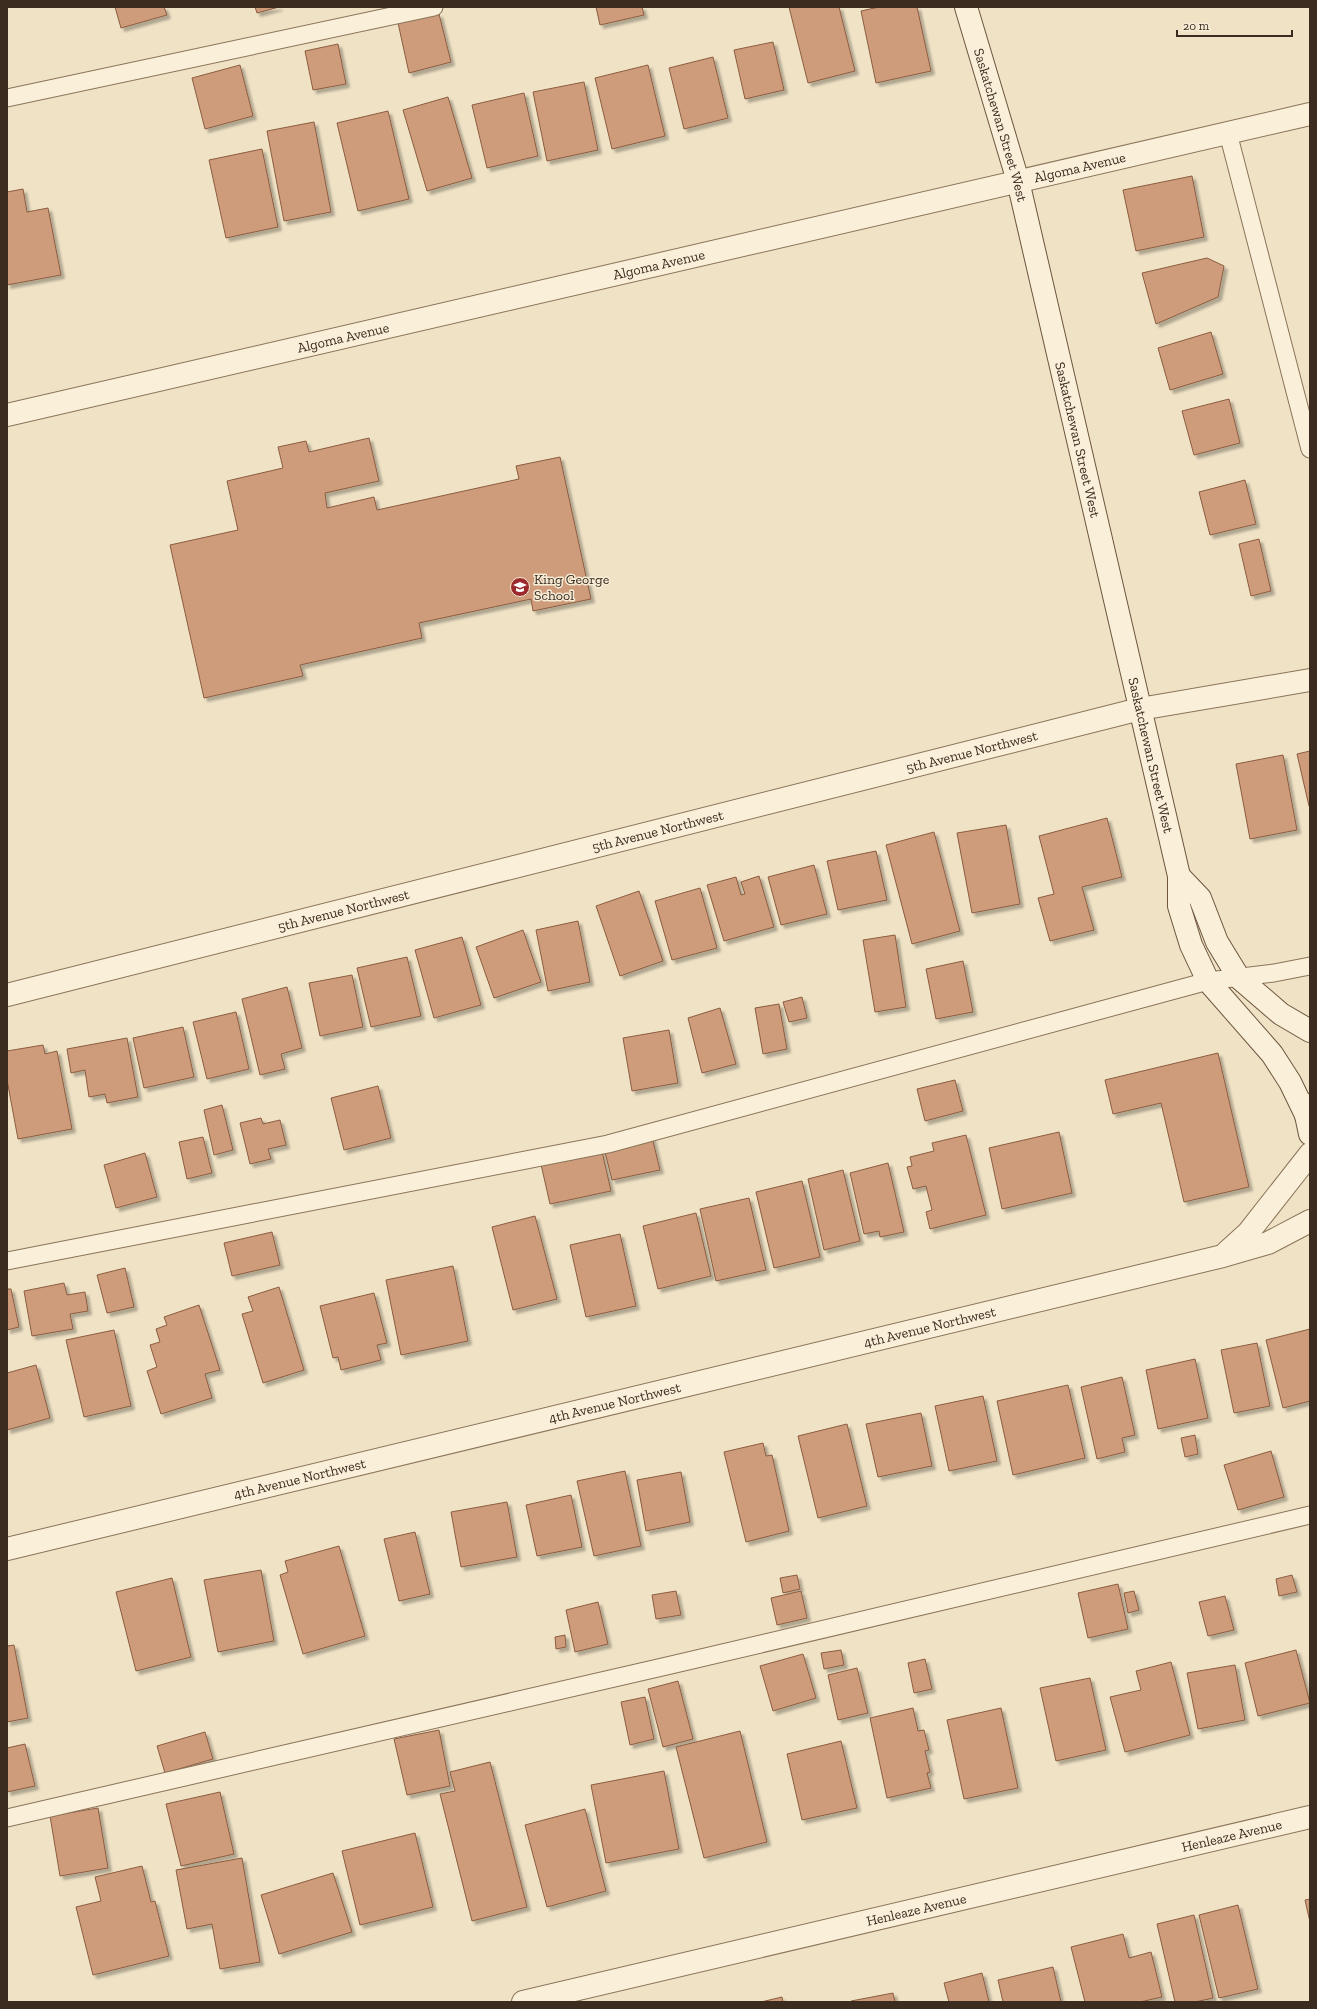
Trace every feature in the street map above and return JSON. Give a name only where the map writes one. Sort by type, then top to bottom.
[{"type":"street","name":"Saskatchewan Street West","points":[[966,7],[1018,181],[1179,876],[1179,906],[1192,945],[1208,981],[1272,1054],[1290,1082],[1309,1118]]},
{"type":"street","name":"Algoma Avenue","points":[[7,415],[1310,114]]},
{"type":"street","name":"5th Avenue Northwest","points":[[7,995],[1140,709],[1310,680]]},
{"type":"street","points":[[1179,876],[1200,898],[1217,942],[1239,978],[1281,1014],[1310,1031]]},
{"type":"street","points":[[1223,1256],[1253,1227],[1310,1154]]},
{"type":"street","name":"4th Avenue Northwest","points":[[7,1549],[1223,1256],[1268,1243],[1310,1221]]},
{"type":"street","name":"Henleaze Avenue","points":[[523,2002],[1310,1817]]},
{"type":"lane","points":[[7,98],[434,7]]},
{"type":"lane","points":[[1228,133],[1305,407],[1310,449]]},
{"type":"lane","points":[[7,1260],[608,1144],[1208,981],[1239,978],[1310,966]]},
{"type":"lane","points":[[7,1818],[671,1665],[1310,1515]]},
{"type":"building","points":[[115,7],[164,7],[167,15],[121,28]]},
{"type":"building","points":[[255,7],[279,7],[257,13]]},
{"type":"building","points":[[596,7],[642,7],[644,15],[600,25]]},
{"type":"building","points":[[789,7],[839,7],[855,71],[808,83]]},
{"type":"building","points":[[879,7],[917,7],[931,71],[876,83],[861,11]]},
{"type":"building","points":[[439,14],[451,62],[409,73],[398,23]]},
{"type":"building","points":[[773,42],[784,90],[745,99],[734,50]]},
{"type":"building","points":[[338,44],[346,84],[313,90],[305,51]]},
{"type":"building","points":[[713,57],[728,118],[684,129],[669,68]]},
{"type":"building","points":[[240,65],[253,116],[205,129],[192,78]]},
{"type":"building","points":[[648,65],[665,136],[612,149],[595,78]]},
{"type":"building","points":[[584,82],[598,150],[547,161],[533,92]]},
{"type":"building","points":[[524,93],[538,156],[487,168],[472,105]]},
{"type":"building","points":[[448,97],[472,178],[427,191],[403,110]]},
{"type":"building","points":[[388,111],[409,199],[358,211],[337,123]]},
{"type":"building","points":[[314,122],[331,212],[284,221],[267,131]]},
{"type":"building","points":[[262,149],[278,227],[226,238],[209,160]]},
{"type":"building","points":[[1192,176],[1204,237],[1136,251],[1123,190]]},
{"type":"building","points":[[23,189],[27,212],[48,208],[61,275],[7,285],[7,192]]},
{"type":"building","points":[[1207,258],[1224,266],[1218,297],[1156,324],[1142,273]]},
{"type":"building","points":[[1211,332],[1223,374],[1170,390],[1158,348]]},
{"type":"building","points":[[1229,399],[1240,443],[1194,455],[1182,411]]},
{"type":"building","name":"King George School","points":[[369,438],[379,481],[325,493],[327,508],[374,497],[377,510],[519,479],[516,466],[560,457],[591,599],[533,611],[531,599],[419,623],[422,638],[300,665],[303,676],[204,698],[170,545],[238,530],[227,481],[283,468],[278,447],[306,441],[309,452]]},
{"type":"building","points":[[1245,480],[1256,524],[1210,535],[1199,492]]},
{"type":"building","points":[[1259,539],[1271,591],[1251,596],[1239,544]]},
{"type":"building","points":[[1310,751],[1310,806],[1309,806],[1297,754]]},
{"type":"building","points":[[1283,755],[1297,830],[1250,839],[1236,764]]},
{"type":"building","points":[[1107,818],[1122,877],[1082,887],[1094,930],[1050,941],[1038,898],[1054,894],[1039,836]]},
{"type":"building","points":[[1006,825],[1020,904],[972,913],[957,833]]},
{"type":"building","points":[[934,832],[960,931],[912,944],[886,845]]},
{"type":"building","points":[[876,851],[887,900],[838,910],[827,861]]},
{"type":"building","points":[[814,865],[827,914],[781,925],[768,877]]},
{"type":"building","points":[[759,876],[774,927],[724,941],[707,885],[736,877],[741,895],[745,894],[741,882]]},
{"type":"building","points":[[700,888],[717,948],[672,960],[655,901]]},
{"type":"building","points":[[639,891],[663,961],[620,976],[596,906]]},
{"type":"building","points":[[578,921],[590,982],[548,991],[536,930]]},
{"type":"building","points":[[523,930],[541,982],[494,998],[476,947]]},
{"type":"building","points":[[895,935],[906,1007],[875,1012],[863,940]]},
{"type":"building","points":[[462,937],[481,1005],[434,1018],[415,950]]},
{"type":"building","points":[[407,957],[421,1016],[371,1027],[357,968]]},
{"type":"building","points":[[963,961],[973,1012],[936,1019],[926,969]]},
{"type":"building","points":[[352,975],[363,1027],[320,1036],[309,983]]},
{"type":"building","points":[[287,987],[302,1048],[281,1054],[285,1069],[260,1075],[242,999]]},
{"type":"building","points":[[802,997],[807,1018],[789,1022],[783,1002]]},
{"type":"building","points":[[779,1004],[787,1049],[763,1054],[755,1008]]},
{"type":"building","points":[[720,1008],[736,1064],[702,1073],[688,1018]]},
{"type":"building","points":[[236,1012],[249,1069],[207,1079],[193,1022]]},
{"type":"building","points":[[183,1027],[194,1077],[144,1088],[133,1038]]},
{"type":"building","points":[[669,1030],[678,1083],[632,1091],[623,1038]]},
{"type":"building","points":[[127,1038],[138,1097],[107,1103],[105,1094],[89,1097],[85,1070],[71,1073],[67,1049]]},
{"type":"building","points":[[43,1045],[45,1054],[57,1051],[72,1129],[18,1139],[7,1080],[7,1051]]},
{"type":"building","points":[[1218,1053],[1249,1187],[1184,1202],[1161,1103],[1113,1114],[1105,1080]]},
{"type":"building","points":[[955,1080],[963,1111],[925,1121],[917,1089]]},
{"type":"building","points":[[378,1086],[391,1138],[344,1150],[331,1098]]},
{"type":"building","points":[[222,1105],[233,1150],[214,1155],[204,1110]]},
{"type":"building","points":[[261,1118],[263,1124],[280,1120],[286,1145],[268,1149],[271,1159],[250,1164],[240,1123]]},
{"type":"building","points":[[1059,1132],[1072,1193],[1002,1209],[989,1148]]},
{"type":"building","points":[[966,1135],[986,1215],[930,1229],[926,1212],[932,1210],[926,1186],[913,1189],[907,1167],[912,1166],[910,1157],[934,1151],[932,1143]]},
{"type":"building","points":[[203,1137],[212,1173],[187,1179],[179,1142]]},
{"type":"building","points":[[652,1137],[660,1170],[612,1180],[604,1148]]},
{"type":"building","points":[[601,1147],[611,1191],[550,1204],[540,1160]]},
{"type":"building","points":[[145,1153],[157,1197],[116,1208],[104,1165]]},
{"type":"building","points":[[888,1163],[904,1232],[880,1237],[879,1231],[864,1234],[850,1173]]},
{"type":"building","points":[[843,1170],[860,1241],[824,1250],[808,1179]]},
{"type":"building","points":[[802,1181],[820,1257],[774,1268],[756,1192]]},
{"type":"building","points":[[749,1198],[766,1270],[716,1281],[700,1209]]},
{"type":"building","points":[[696,1213],[711,1276],[658,1289],[643,1226]]},
{"type":"building","points":[[535,1216],[557,1299],[513,1310],[492,1227]]},
{"type":"building","points":[[272,1232],[280,1265],[232,1276],[224,1243]]},
{"type":"building","points":[[620,1234],[636,1306],[586,1317],[570,1245]]},
{"type":"building","points":[[453,1266],[468,1341],[401,1355],[386,1280]]},
{"type":"building","points":[[125,1268],[134,1307],[107,1313],[97,1275]]},
{"type":"building","points":[[64,1283],[67,1295],[85,1292],[88,1311],[70,1314],[73,1329],[32,1336],[24,1291]]},
{"type":"building","points":[[279,1287],[304,1370],[263,1383],[242,1314],[253,1311],[248,1297]]},
{"type":"building","points":[[7,1289],[11,1289],[19,1327],[7,1330]]},
{"type":"building","points":[[374,1293],[387,1343],[377,1345],[381,1360],[341,1370],[338,1357],[333,1358],[320,1306]]},
{"type":"building","points":[[199,1305],[220,1370],[205,1374],[212,1398],[161,1414],[147,1371],[157,1367],[150,1345],[160,1342],[156,1329],[167,1325],[164,1317]]},
{"type":"building","points":[[1310,1329],[1310,1401],[1283,1408],[1266,1340]]},
{"type":"building","points":[[114,1330],[131,1406],[84,1417],[66,1340]]},
{"type":"building","points":[[1257,1343],[1270,1406],[1234,1413],[1221,1350]]},
{"type":"building","points":[[1195,1359],[1208,1418],[1158,1429],[1146,1370]]},
{"type":"building","points":[[36,1365],[50,1418],[7,1430],[7,1373]]},
{"type":"building","points":[[1122,1377],[1135,1435],[1122,1438],[1125,1452],[1097,1459],[1081,1387]]},
{"type":"building","points":[[1068,1385],[1085,1458],[1013,1475],[997,1401]]},
{"type":"building","points":[[983,1396],[997,1461],[949,1471],[935,1406]]},
{"type":"building","points":[[921,1413],[932,1466],[878,1477],[866,1424]]},
{"type":"building","points":[[847,1424],[867,1506],[818,1518],[798,1436]]},
{"type":"building","points":[[1195,1435],[1198,1454],[1185,1457],[1181,1438]]},
{"type":"building","points":[[763,1443],[766,1456],[772,1455],[789,1531],[746,1542],[724,1452]]},
{"type":"building","points":[[1271,1451],[1284,1497],[1238,1510],[1224,1465]]},
{"type":"building","points":[[625,1471],[641,1546],[594,1556],[577,1481]]},
{"type":"building","points":[[681,1472],[690,1522],[646,1531],[637,1480]]},
{"type":"building","points":[[571,1495],[582,1547],[537,1556],[526,1505]]},
{"type":"building","points":[[507,1502],[517,1557],[461,1567],[451,1512]]},
{"type":"building","points":[[415,1532],[430,1594],[399,1601],[384,1539]]},
{"type":"building","points":[[339,1546],[365,1636],[303,1654],[280,1575],[288,1572],[285,1561]]},
{"type":"building","points":[[261,1570],[274,1641],[218,1652],[204,1580]]},
{"type":"building","points":[[797,1575],[800,1589],[783,1593],[780,1578]]},
{"type":"building","points":[[1292,1575],[1297,1592],[1279,1596],[1276,1579]]},
{"type":"building","points":[[172,1578],[191,1657],[136,1671],[116,1592]]},
{"type":"building","points":[[1118,1584],[1128,1629],[1088,1638],[1078,1593]]},
{"type":"building","points":[[676,1591],[681,1615],[656,1619],[652,1595]]},
{"type":"building","points":[[801,1591],[807,1618],[777,1625],[771,1598]]},
{"type":"building","points":[[1134,1591],[1139,1610],[1128,1613],[1124,1593]]},
{"type":"building","points":[[1225,1596],[1234,1630],[1208,1636],[1199,1602]]},
{"type":"building","points":[[598,1602],[608,1644],[575,1652],[566,1610]]},
{"type":"building","points":[[565,1635],[566,1647],[556,1649],[555,1637]]},
{"type":"building","points":[[14,1645],[28,1718],[7,1722],[7,1646]]},
{"type":"building","points":[[841,1650],[844,1665],[824,1669],[821,1653]]},
{"type":"building","points":[[1296,1650],[1310,1703],[1258,1716],[1245,1663]]},
{"type":"building","points":[[803,1654],[816,1698],[773,1711],[760,1666]]},
{"type":"building","points":[[925,1659],[932,1689],[914,1693],[908,1663]]},
{"type":"building","points":[[1171,1662],[1190,1735],[1125,1752],[1110,1697],[1141,1690],[1136,1671]]},
{"type":"building","points":[[1235,1665],[1245,1720],[1198,1729],[1187,1673]]},
{"type":"building","points":[[857,1668],[868,1713],[838,1720],[828,1675]]},
{"type":"building","points":[[1090,1678],[1106,1750],[1056,1761],[1040,1688]]},
{"type":"building","points":[[678,1681],[693,1739],[663,1747],[648,1689]]},
{"type":"building","points":[[645,1697],[654,1739],[630,1745],[621,1702]]},
{"type":"building","points":[[913,1708],[918,1731],[924,1730],[929,1750],[925,1751],[930,1772],[927,1773],[931,1788],[887,1798],[870,1718]]},
{"type":"building","points":[[1001,1708],[1018,1788],[964,1799],[947,1720]]},
{"type":"building","points":[[439,1730],[450,1786],[407,1795],[394,1739]]},
{"type":"building","points":[[740,1731],[767,1842],[704,1858],[676,1747]]},
{"type":"building","points":[[205,1732],[213,1759],[165,1773],[157,1746]]},
{"type":"building","points":[[841,1741],[857,1808],[802,1820],[787,1754]]},
{"type":"building","points":[[25,1744],[35,1786],[7,1792],[7,1748]]},
{"type":"building","points":[[490,1762],[527,1907],[472,1921],[440,1794],[455,1791],[450,1772]]},
{"type":"building","points":[[664,1771],[679,1849],[606,1863],[591,1785]]},
{"type":"building","points":[[220,1792],[234,1854],[181,1866],[166,1804]]},
{"type":"building","points":[[98,1808],[108,1868],[60,1876],[50,1816]]},
{"type":"building","points":[[585,1809],[606,1891],[547,1907],[525,1825]]},
{"type":"building","points":[[415,1833],[433,1907],[360,1925],[342,1851]]},
{"type":"building","points":[[242,1858],[260,1962],[220,1969],[212,1924],[187,1929],[176,1870]]},
{"type":"building","points":[[142,1866],[151,1902],[155,1901],[169,1956],[93,1975],[76,1907],[101,1901],[95,1877]]},
{"type":"building","points":[[333,1873],[352,1932],[279,1954],[261,1895]]},
{"type":"building","points":[[1310,1899],[1310,1922],[1305,1900]]},
{"type":"building","points":[[1238,1905],[1258,1989],[1219,1998],[1199,1915]]},
{"type":"building","points":[[1194,1915],[1213,1998],[1195,2002],[1175,2002],[1157,1924]]},
{"type":"building","points":[[1123,1934],[1129,1958],[1151,1952],[1162,1997],[1140,2002],[1085,2002],[1071,1947]]},
{"type":"building","points":[[1053,1967],[1061,2002],[1003,2002],[998,1980]]},
{"type":"building","points":[[982,1973],[989,2002],[949,2002],[944,1983]]},
{"type":"building","points":[[893,1993],[895,2002],[851,2002],[851,2001]]},
{"type":"building","points":[[782,1997],[783,2002],[761,2002]]},
{"type":"place","name":"King George School","points":[[520,587]]}]
